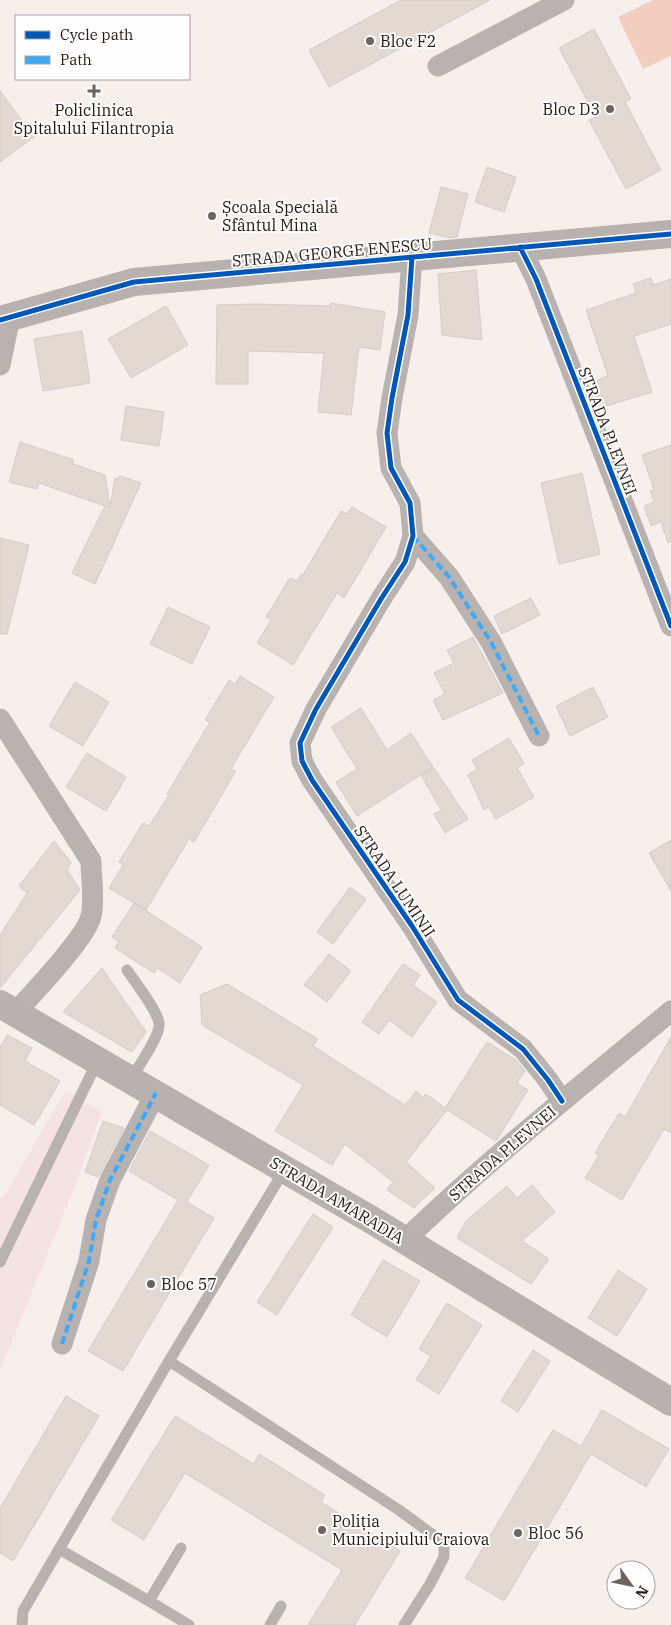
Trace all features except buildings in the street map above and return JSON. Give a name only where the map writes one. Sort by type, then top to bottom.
[{"type":"main road","name":"STRADA GEORGE ENESCU","points":[[5,319],[134,282],[671,234]]},
{"type":"main road","name":"STRADA AMARADIA","points":[[8,1008],[405,1240],[671,1402]]},
{"type":"street","points":[[438,66],[564,0]]},
{"type":"street","name":"STRADA PLEVNEI","points":[[520,247],[536,279],[671,626]]},
{"type":"street","points":[[412,258],[408,316],[387,433],[391,468],[410,503],[414,536],[449,577],[491,642],[539,736]]},
{"type":"street","points":[[0,365],[5,319]]},
{"type":"street","name":"STRADA LUMINII","points":[[414,536],[405,562],[320,702],[300,743],[302,761],[312,780],[412,926],[458,1000],[523,1050],[548,1080],[562,1101]]},
{"type":"street","points":[[0,720],[90,861],[92,888],[91,916],[83,933],[8,1008]]},
{"type":"street","name":"STRADA PLEVNEI","points":[[405,1240],[440,1207],[562,1101],[671,1011]]},
{"type":"street","points":[[62,1344],[89,1261],[96,1220],[110,1180],[156,1093]]},
{"type":"lane","points":[[127,970],[156,1014],[160,1025],[157,1035],[131,1079]]},
{"type":"lane","points":[[0,1262],[98,1060]]},
{"type":"lane","points":[[22,1625],[23,1610],[169,1361],[285,1169]]},
{"type":"lane","points":[[169,1361],[399,1510],[444,1543],[444,1557],[430,1584],[404,1625]]},
{"type":"lane","points":[[149,1601],[181,1548]]},
{"type":"lane","points":[[59,1549],[189,1625]]},
{"type":"lane","points":[[270,1625],[281,1606]]},
{"type":"shaded area","points":[[653,0],[671,0],[671,56],[643,69],[618,17]]},
{"type":"shaded area","points":[[66,1090],[102,1112],[77,1180],[0,1371],[0,1198],[3,1198]]},
{"type":"marked path","points":[[413,536],[449,577],[491,642],[539,736]]},
{"type":"marked path","points":[[62,1344],[89,1261],[96,1220],[110,1180],[156,1093]]},
{"type":"cycle path","points":[[0,320],[134,282],[671,234]]},
{"type":"cycle path","points":[[520,247],[536,279],[671,626]]},
{"type":"cycle path","points":[[412,257],[408,315],[387,433],[391,468],[410,503],[413,536],[405,562],[316,709],[300,743],[302,761],[312,780],[412,926],[458,1000],[523,1049],[562,1101]]},
{"type":"place","name":"Bloc F2","points":[[370,41]]},
{"type":"place","name":"Policlinica Spitalului Filantropia","points":[[94,91]]},
{"type":"place","name":"Bloc D3","points":[[610,109]]},
{"type":"place","name":"Școala Specială Sfântul Mina","points":[[212,216]]},
{"type":"place","name":"Bloc 57","points":[[151,1284]]},
{"type":"place","name":"Poliția Municipiului Craiova","points":[[322,1530]]},
{"type":"place","name":"Bloc 56","points":[[518,1533]]}]
